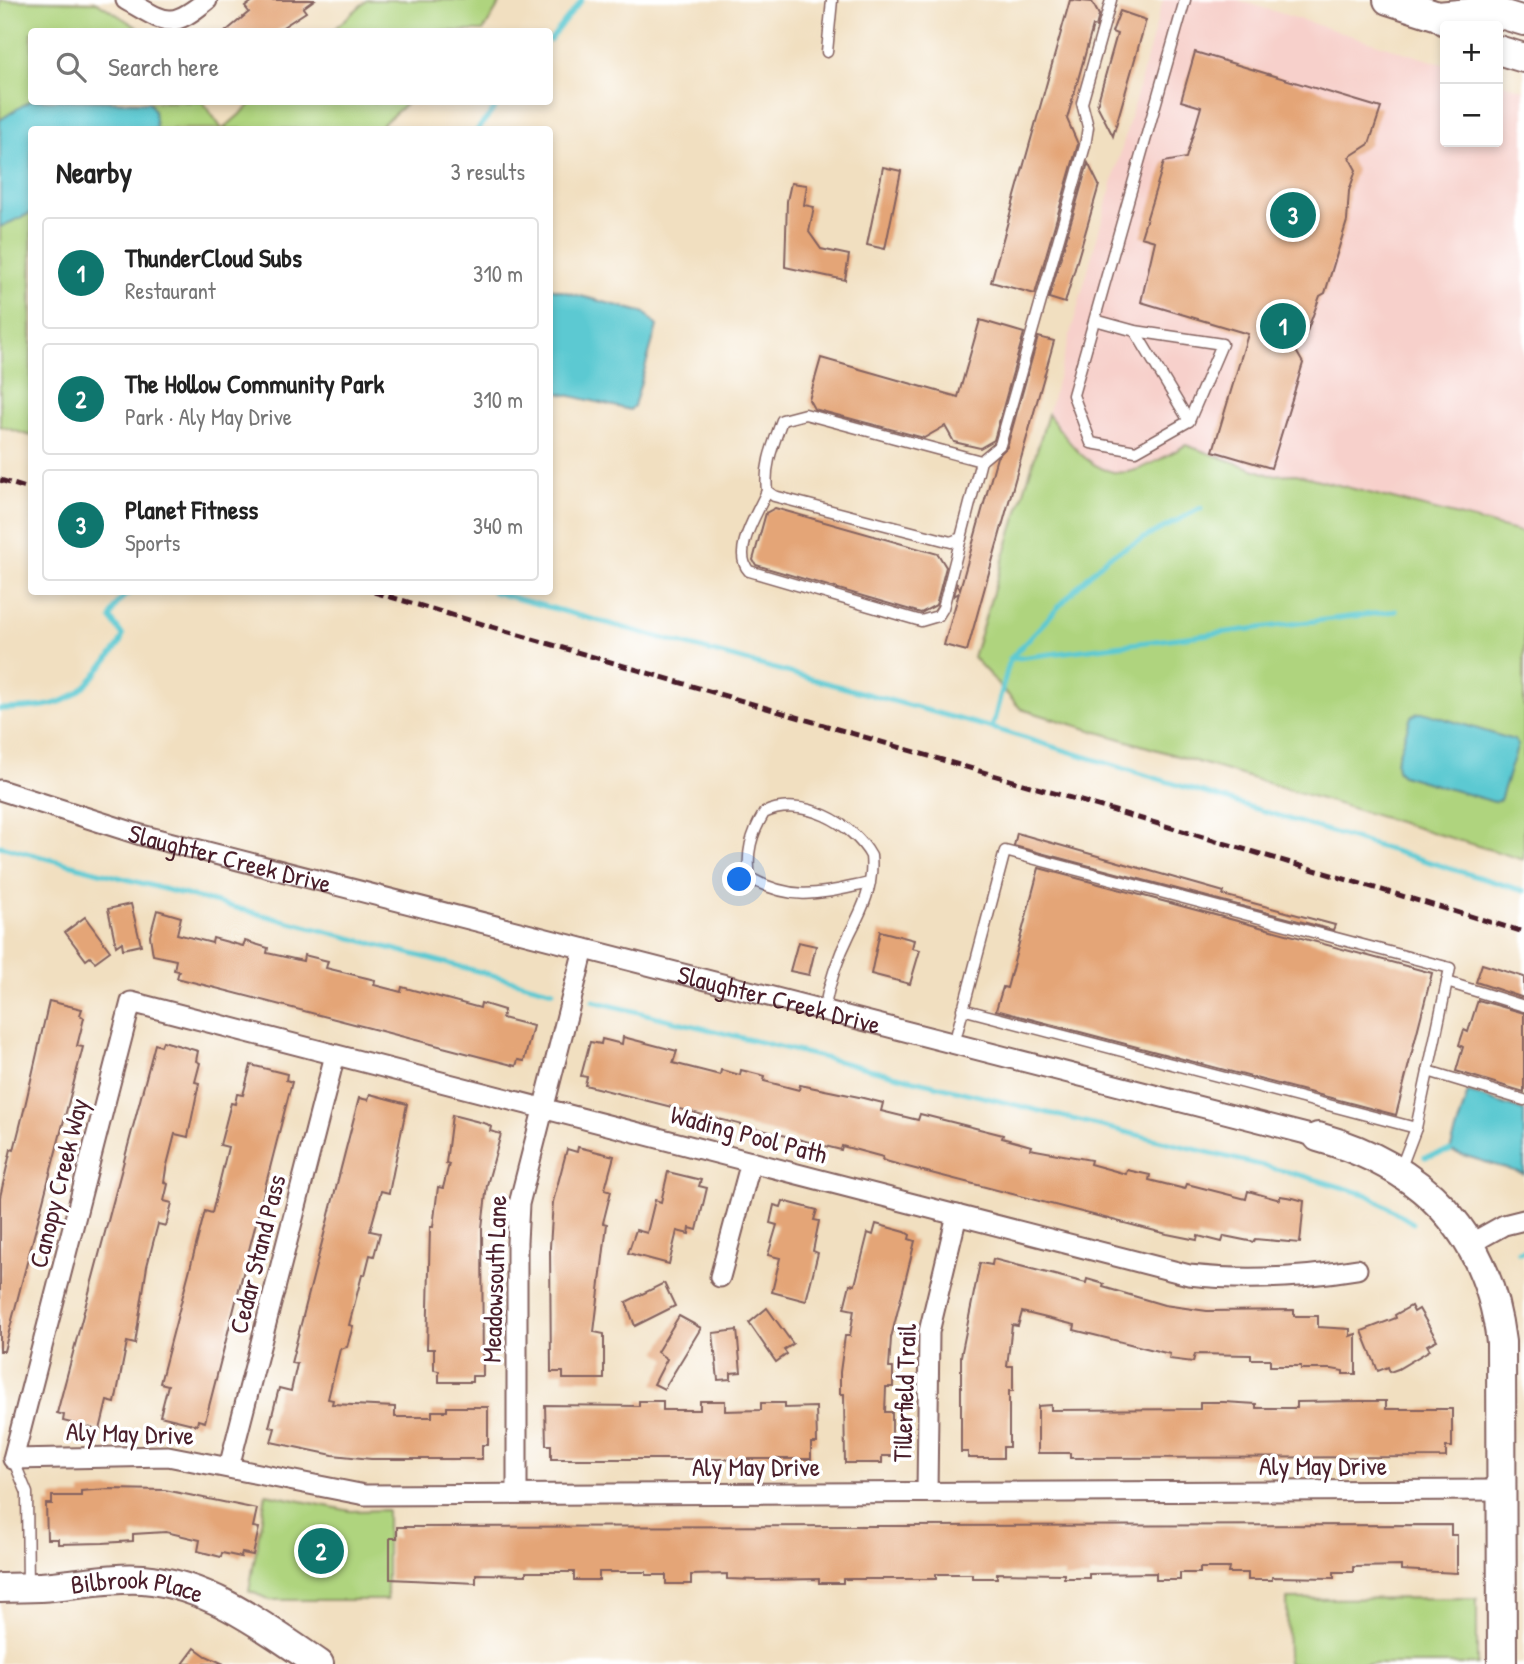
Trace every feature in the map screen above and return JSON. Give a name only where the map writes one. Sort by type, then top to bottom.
[{"type":"street","points":[[126,0],[164,22],[181,20],[207,0]]},
{"type":"street","points":[[1388,0],[1445,21],[1491,11],[1524,21]]},
{"type":"street","points":[[1503,52],[1524,58]]},
{"type":"street","name":"Slaughter Creek Drive","points":[[0,790],[141,835],[1355,1147],[1400,1171],[1436,1201],[1470,1244],[1483,1270],[1499,1320],[1503,1490],[1502,1664]]},
{"type":"street","name":"Meadowsouth Lane","points":[[517,1493],[517,1223],[523,1184],[584,949]]},
{"type":"street","name":"Wading Pool Path","points":[[131,1002],[1189,1275],[1210,1278],[1311,1275],[1357,1269]]},
{"type":"street","name":"Canopy Creek Way","points":[[13,1458],[131,1002]]},
{"type":"street","name":"Cedar Stand Pass","points":[[229,1467],[335,1055]]},
{"type":"street","points":[[720,1278],[751,1161]]},
{"type":"street","name":"Tillerfield Trail","points":[[927,1492],[929,1332],[957,1215]]},
{"type":"street","points":[[1470,1244],[1504,1225],[1524,1220]]},
{"type":"street","name":"Aly May Drive","points":[[13,1458],[146,1455],[229,1467],[351,1494],[1503,1490]]},
{"type":"street","name":"Bilbrook Place","points":[[27,1587],[109,1596],[219,1601],[261,1624],[319,1664]]},
{"type":"lane","points":[[827,52],[832,0]]},
{"type":"lane","points":[[981,461],[805,414],[793,415],[782,420],[766,463],[767,491],[741,552],[742,563],[750,571],[920,621],[938,616],[943,608],[981,461],[1000,445],[1085,146],[1088,127],[1082,103],[1111,0]]},
{"type":"lane","points":[[1095,320],[1135,331],[1222,344],[1189,421],[1136,451],[1091,443],[1073,395],[1185,0]]},
{"type":"lane","points":[[1135,331],[1189,421]]},
{"type":"lane","points":[[767,491],[775,496],[951,542],[961,538]]},
{"type":"lane","points":[[824,1010],[829,987],[860,916],[870,883],[871,856],[864,843],[833,820],[788,806],[764,813],[755,828],[746,856],[750,877],[774,891],[807,895],[870,883]]},
{"type":"lane","points":[[954,1045],[1004,851],[1450,968],[1416,1128],[1400,1171]]},
{"type":"lane","points":[[1447,982],[1524,1006]]},
{"type":"lane","points":[[962,1009],[1416,1128]]},
{"type":"lane","points":[[1428,1071],[1524,1100]]},
{"type":"lane","points":[[13,1458],[27,1493],[27,1587]]},
{"type":"shaded area","points":[[1163,0],[1238,0],[1440,63],[1440,147],[1503,147],[1503,84],[1524,90],[1524,533],[1297,474],[1270,475],[1186,446],[1131,472],[1102,471],[1070,444],[1048,414]]},
{"type":"green space","points":[[0,0],[97,2],[138,28],[28,28],[28,105],[205,105],[220,126],[28,126],[28,435],[0,426]]},
{"type":"green space","points":[[367,0],[502,0],[485,28],[335,28]]},
{"type":"green space","points":[[251,105],[405,105],[380,126],[226,126]]},
{"type":"green space","points":[[1048,414],[1083,456],[1106,470],[1118,472],[1139,469],[1186,445],[1270,475],[1296,474],[1524,533],[1524,860],[1021,709],[973,657]]},
{"type":"green space","points":[[266,1494],[351,1511],[387,1510],[387,1600],[270,1600],[249,1591]]},
{"type":"green space","points":[[1477,1598],[1477,1664],[1288,1664],[1287,1599]]},
{"type":"water","points":[[28,102],[28,105],[151,105],[156,126],[28,126],[28,214],[0,227],[0,120]]},
{"type":"water","points":[[553,289],[645,313],[657,326],[634,406],[630,410],[553,392]]},
{"type":"water","points":[[1426,713],[1514,740],[1518,745],[1500,800],[1494,802],[1402,775],[1397,770],[1396,762],[1411,717]]},
{"type":"water","points":[[1468,1092],[1524,1111],[1524,1174],[1450,1151]]},
{"type":"building","points":[[254,0],[314,0],[303,8],[306,12],[281,28],[230,28],[249,12],[245,7]]},
{"type":"building","points":[[1070,0],[1092,2],[1099,15],[1096,27],[1093,26],[1067,119],[1078,144],[1035,294],[991,282]]},
{"type":"building","points":[[1120,11],[1146,20],[1113,136],[1097,105],[1117,34],[1112,32]]},
{"type":"building","points":[[1195,52],[1381,108],[1369,144],[1349,157],[1356,170],[1349,191],[1347,221],[1325,293],[1320,296],[1305,337],[1292,344],[1303,363],[1271,468],[1213,451],[1248,334],[1141,302],[1155,241],[1141,237],[1164,162],[1186,158],[1201,107],[1181,101]]},
{"type":"building","points":[[1088,163],[1099,185],[1065,303],[1049,298]]},
{"type":"building","points":[[883,167],[901,171],[885,249],[867,245]]},
{"type":"building","points":[[791,183],[807,185],[804,205],[814,207],[809,232],[821,249],[849,255],[845,280],[785,267],[787,201]]},
{"type":"building","points":[[980,320],[1024,333],[994,440],[980,448],[954,442],[945,426],[924,438],[814,409],[809,400],[821,358],[958,397]]},
{"type":"building","points":[[1038,337],[1054,341],[967,651],[944,645],[959,593],[954,596],[957,584],[960,589],[997,457],[1007,447]]},
{"type":"building","points":[[775,508],[938,554],[946,567],[936,605],[921,613],[756,565],[753,560],[766,513]]},
{"type":"building","points":[[1017,833],[1224,892],[1223,895],[1335,925],[1333,930],[1014,846]]},
{"type":"building","points":[[1039,868],[1432,973],[1396,1115],[996,1010],[1003,987],[1007,988]]},
{"type":"building","points":[[131,904],[141,945],[123,949],[122,942],[116,946],[108,909]]},
{"type":"building","points":[[157,910],[181,917],[177,934],[212,943],[213,938],[243,946],[245,941],[268,948],[267,953],[303,961],[304,955],[328,961],[326,968],[375,980],[374,985],[401,992],[402,987],[480,1008],[481,1003],[504,1010],[502,1018],[533,1026],[524,1061],[518,1060],[516,1066],[177,978],[179,971],[174,970],[176,960],[153,955],[150,936]]},
{"type":"building","points":[[85,917],[110,951],[95,962],[90,957],[86,960],[65,932]]},
{"type":"building","points":[[880,931],[914,940],[912,948],[920,950],[910,984],[871,974]]},
{"type":"building","points":[[798,942],[816,946],[809,975],[790,971]]},
{"type":"building","points":[[1482,964],[1524,977],[1524,998],[1476,982]]},
{"type":"building","points":[[1478,1000],[1524,1013],[1524,1092],[1456,1071],[1463,1047],[1459,1045],[1464,1030],[1468,1032]]},
{"type":"building","points":[[49,1001],[82,1009],[80,1015],[84,1018],[77,1046],[83,1047],[4,1351],[0,1351],[0,1197],[11,1149],[14,1150],[25,1106]]},
{"type":"building","points":[[623,1037],[677,1051],[673,1063],[720,1075],[721,1070],[740,1075],[741,1070],[765,1076],[764,1081],[799,1090],[800,1085],[859,1097],[883,1103],[881,1111],[918,1120],[920,1114],[1003,1135],[1002,1138],[1031,1146],[1030,1149],[1091,1160],[1090,1164],[1126,1174],[1127,1170],[1150,1175],[1149,1180],[1185,1189],[1187,1184],[1246,1199],[1248,1191],[1280,1200],[1280,1196],[1304,1201],[1300,1243],[1255,1239],[1254,1242],[1224,1236],[1222,1242],[1198,1236],[1197,1240],[1167,1234],[900,1165],[882,1160],[883,1157],[842,1146],[841,1150],[585,1085],[587,1077],[581,1076],[590,1042],[601,1044],[602,1039],[622,1044]]},
{"type":"building","points":[[163,1041],[198,1051],[196,1061],[200,1063],[195,1082],[199,1083],[188,1137],[175,1134],[166,1169],[164,1182],[168,1184],[164,1201],[172,1203],[166,1226],[158,1224],[147,1266],[135,1344],[127,1342],[115,1403],[107,1401],[100,1430],[63,1421],[64,1415],[57,1413],[155,1044],[161,1046]]},
{"type":"building","points":[[251,1065],[287,1074],[286,1080],[292,1082],[205,1422],[198,1420],[197,1425],[160,1416],[168,1385],[160,1383],[205,1211],[212,1213],[228,1147],[220,1145],[231,1103],[235,1104],[237,1094],[243,1095]]},
{"type":"building","points":[[370,1094],[407,1104],[389,1193],[381,1191],[370,1231],[380,1233],[374,1256],[370,1255],[365,1275],[362,1275],[349,1325],[353,1326],[347,1347],[340,1349],[328,1399],[333,1400],[332,1404],[395,1407],[395,1417],[432,1417],[432,1411],[447,1411],[447,1407],[488,1407],[488,1445],[482,1445],[482,1459],[371,1459],[333,1455],[271,1442],[275,1428],[269,1427],[279,1388],[291,1391],[297,1364],[291,1363],[359,1098],[368,1100]]},
{"type":"building","points":[[452,1115],[487,1124],[491,1127],[490,1131],[501,1134],[487,1185],[482,1228],[483,1376],[472,1376],[472,1382],[439,1382],[439,1371],[434,1370],[434,1349],[427,1349],[430,1227],[433,1227],[438,1187],[443,1188],[449,1164],[446,1163]]},
{"type":"building","points":[[578,1147],[614,1156],[605,1189],[611,1191],[603,1223],[607,1224],[594,1332],[604,1334],[604,1379],[563,1379],[563,1372],[551,1372],[550,1247],[553,1202],[567,1149],[577,1152]]},
{"type":"building","points":[[668,1172],[701,1180],[699,1186],[707,1188],[697,1230],[690,1228],[689,1234],[677,1231],[669,1264],[628,1253],[636,1230],[647,1233],[655,1200],[661,1202]]},
{"type":"building","points":[[783,1201],[817,1210],[814,1220],[819,1221],[813,1251],[818,1253],[806,1301],[772,1292],[780,1258],[768,1255],[777,1225],[770,1223],[774,1205],[781,1207]]},
{"type":"building","points":[[876,1224],[905,1232],[910,1235],[909,1239],[915,1241],[891,1338],[889,1368],[893,1368],[893,1387],[886,1387],[885,1412],[892,1412],[892,1456],[882,1456],[882,1463],[845,1463],[844,1394],[840,1394],[840,1372],[845,1336],[850,1336],[854,1310],[844,1308],[850,1284],[855,1285],[868,1233],[873,1235]]},
{"type":"building","points":[[993,1259],[1086,1283],[1087,1279],[1104,1284],[1103,1287],[1164,1305],[1207,1311],[1294,1310],[1294,1316],[1318,1316],[1318,1327],[1350,1329],[1350,1336],[1356,1334],[1356,1374],[1343,1374],[1343,1371],[1332,1369],[1301,1369],[1301,1366],[1270,1366],[1270,1359],[1251,1359],[1251,1355],[1195,1354],[1193,1362],[1169,1359],[1170,1354],[1074,1330],[1075,1325],[1022,1312],[1018,1326],[1012,1325],[1007,1366],[1013,1366],[1013,1391],[1009,1391],[1009,1447],[1003,1447],[1003,1458],[968,1458],[968,1452],[961,1452],[961,1356],[980,1263],[992,1265]]},
{"type":"building","points":[[664,1283],[675,1306],[635,1326],[626,1302]]},
{"type":"building","points":[[1411,1306],[1414,1312],[1419,1309],[1437,1340],[1427,1345],[1430,1350],[1398,1369],[1390,1372],[1388,1367],[1378,1371],[1362,1331],[1396,1318],[1395,1315]]},
{"type":"building","points":[[767,1308],[793,1344],[784,1350],[787,1354],[776,1362],[749,1323]]},
{"type":"building","points":[[679,1316],[701,1328],[664,1389],[654,1384],[667,1359],[657,1352]]},
{"type":"building","points":[[737,1330],[741,1372],[731,1373],[731,1379],[718,1380],[713,1333]]},
{"type":"building","points":[[639,1401],[663,1401],[663,1410],[700,1410],[700,1401],[725,1401],[725,1411],[761,1410],[761,1403],[785,1403],[785,1408],[816,1407],[817,1443],[811,1443],[811,1459],[551,1459],[551,1445],[546,1445],[545,1405],[639,1406]]},
{"type":"building","points":[[1386,1401],[1386,1409],[1452,1409],[1452,1447],[1446,1447],[1446,1457],[1070,1458],[1070,1453],[1038,1453],[1038,1406],[1051,1405],[1051,1410],[1200,1409],[1200,1402],[1224,1402],[1256,1404],[1256,1408],[1297,1408],[1297,1402]]},
{"type":"building","points":[[165,1490],[257,1509],[253,1527],[259,1528],[253,1555],[242,1553],[241,1557],[222,1553],[221,1557],[198,1551],[200,1540],[166,1532],[133,1534],[133,1541],[103,1543],[58,1544],[58,1539],[47,1539],[46,1504],[52,1504],[52,1496],[81,1496],[81,1491]]},
{"type":"building","points":[[1451,1525],[1451,1535],[1457,1535],[1457,1573],[1401,1570],[1401,1566],[1353,1567],[1353,1572],[1334,1572],[1334,1578],[1272,1577],[1272,1580],[1248,1580],[1248,1573],[1228,1573],[1229,1568],[1200,1568],[1200,1573],[1180,1573],[1180,1580],[1156,1580],[1156,1573],[1089,1574],[1089,1578],[1064,1578],[1064,1574],[997,1573],[997,1578],[972,1578],[972,1574],[936,1574],[936,1579],[843,1579],[843,1583],[819,1583],[819,1579],[727,1579],[727,1574],[691,1575],[691,1584],[666,1584],[666,1575],[646,1575],[646,1572],[599,1572],[599,1580],[574,1580],[574,1572],[476,1574],[476,1583],[390,1579],[390,1538],[397,1538],[397,1527]]},
{"type":"building","points":[[195,1648],[206,1656],[224,1664],[183,1664]]},
{"type":"waterway","points":[[553,36],[582,0]]},
{"type":"waterway","points":[[480,126],[498,105]]},
{"type":"waterway","points":[[992,728],[1010,659],[1081,583],[1108,557],[1201,508]]},
{"type":"waterway","points":[[0,709],[58,703],[82,689],[119,645],[123,636],[111,619],[118,603],[127,595]]},
{"type":"waterway","points":[[504,595],[992,728],[1524,891]]},
{"type":"waterway","points":[[1010,659],[1396,611]]},
{"type":"waterway","points":[[0,846],[553,991]]},
{"type":"waterway","points":[[593,1001],[1304,1176],[1368,1195],[1413,1223]]},
{"type":"waterway","points":[[1425,1157],[1450,1151]]},
{"type":"waterway","points":[[1519,1252],[1524,1251]]},
{"type":"railway","points":[[0,480],[28,489]]},
{"type":"railway","points":[[384,595],[1524,932]]},
{"type":"place","name":"Planet Fitness","points":[[1293,215]]},
{"type":"place","name":"ThunderCloud Subs","points":[[1283,326]]},
{"type":"place","name":"The Hollow Community Park","points":[[321,1551]]}]
